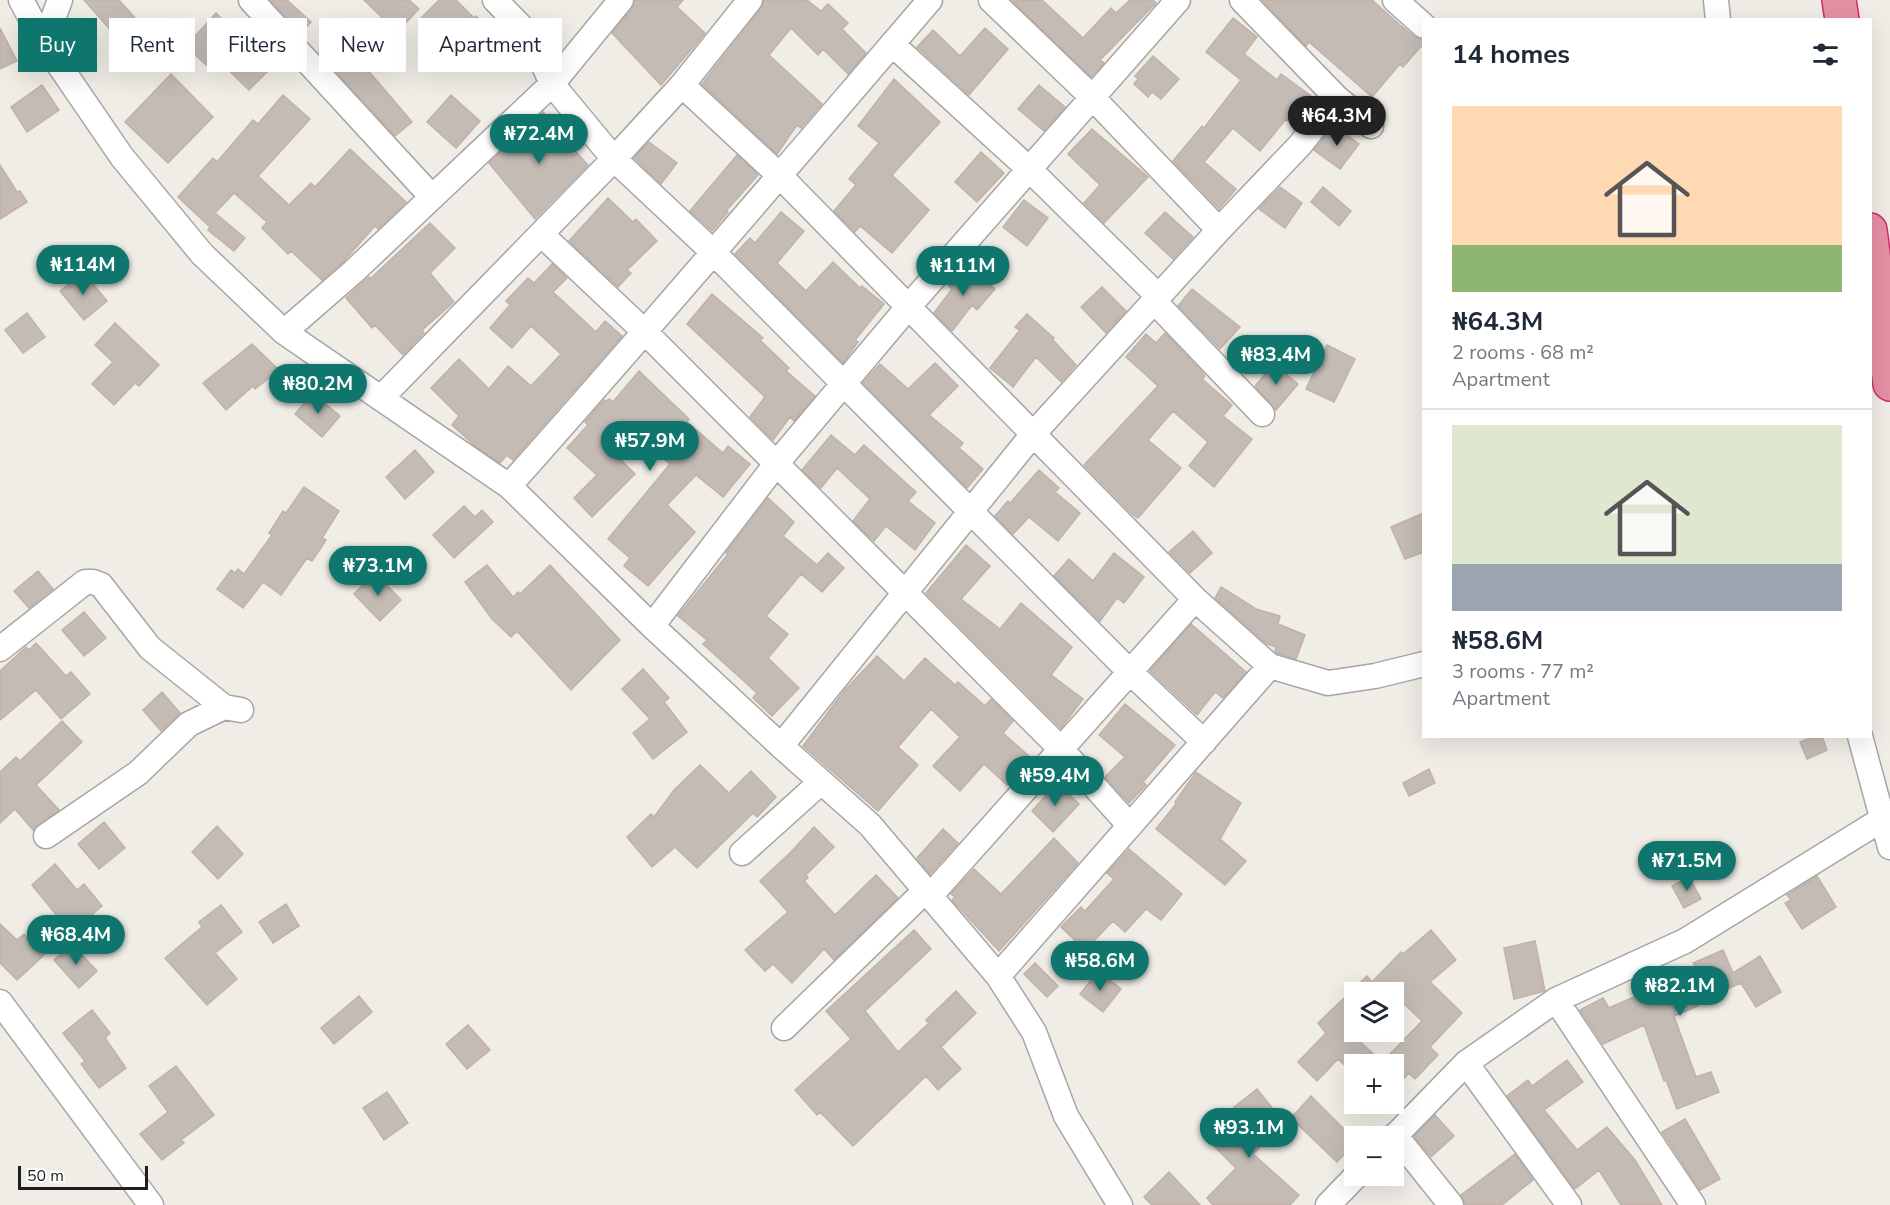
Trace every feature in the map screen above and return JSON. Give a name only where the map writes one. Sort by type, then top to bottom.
[{"type":"highway","points":[[1839,0],[1842,18]]},
{"type":"highway","points":[[1872,245],[1890,384]]},
{"type":"street","points":[[21,0],[31,18]]},
{"type":"street","points":[[53,18],[60,0]]},
{"type":"street","points":[[251,0],[432,197]]},
{"type":"street","points":[[495,0],[532,38],[552,84],[614,159],[712,251],[1130,672],[1204,742]]},
{"type":"street","points":[[284,332],[353,272],[552,84],[621,0]]},
{"type":"street","points":[[381,398],[614,159],[682,85],[750,0]]},
{"type":"street","points":[[509,486],[646,333],[712,251],[930,0]]},
{"type":"street","points":[[991,0],[1092,98],[1219,230]]},
{"type":"street","points":[[652,626],[776,464],[909,306],[1178,0]]},
{"type":"street","points":[[1242,0],[1337,98],[1371,126]]},
{"type":"street","points":[[1395,0],[1422,24]]},
{"type":"street","points":[[1716,0],[1718,18]]},
{"type":"street","points":[[892,44],[1029,169],[1156,299],[1262,414]]},
{"type":"street","points":[[64,72],[122,157],[202,254],[284,332],[509,486],[652,626],[870,825],[998,976],[1034,1032],[1066,1116],[1120,1205]]},
{"type":"street","points":[[682,85],[780,175],[1035,433],[1194,599],[1270,666],[1328,683],[1375,676],[1422,664]]},
{"type":"street","points":[[781,746],[969,511],[1035,433],[1219,230],[1300,145],[1337,98]]},
{"type":"street","points":[[541,234],[646,333],[1061,749],[1130,826]]},
{"type":"street","points":[[0,649],[85,582],[93,582],[101,585],[150,648],[233,708],[189,724],[138,773],[46,836]]},
{"type":"street","points":[[784,1028],[928,893],[1061,749],[1194,599]]},
{"type":"street","points":[[998,976],[1270,666]]},
{"type":"street","points":[[1860,738],[1890,847]]},
{"type":"street","points":[[742,854],[821,782]]},
{"type":"street","points":[[1404,1126],[1466,1063],[1556,1000],[1685,941],[1881,820]]},
{"type":"street","points":[[1556,1000],[1693,1205]]},
{"type":"street","points":[[0,1002],[151,1205]]},
{"type":"street","points":[[1466,1063],[1569,1205]]},
{"type":"street","points":[[1404,1148],[1451,1205]]},
{"type":"street","points":[[1328,1205],[1346,1186]]},
{"type":"building","points":[[84,0],[119,0],[135,18],[109,18],[109,28]]},
{"type":"building","points":[[270,0],[287,0],[307,18],[287,18]]},
{"type":"building","points":[[364,0],[409,0],[419,9],[406,23],[406,18],[383,18]]},
{"type":"building","points":[[439,0],[456,0],[474,18],[421,18]]},
{"type":"building","points":[[635,0],[683,0],[677,7],[705,33],[661,85],[612,33],[632,9]]},
{"type":"building","points":[[764,0],[807,0],[821,11],[828,4],[848,23],[842,29],[866,53],[848,74],[823,49],[818,55],[791,28],[769,55],[822,104],[801,128],[797,125],[777,154],[702,84],[761,9]]},
{"type":"building","points":[[1042,0],[1083,38],[1111,8],[1116,13],[1130,0],[1153,0],[1156,3],[1100,60],[1104,63],[1091,77],[1012,1]]},
{"type":"building","points":[[1262,0],[1372,0],[1415,37],[1422,39],[1422,45],[1403,67],[1400,64],[1372,97],[1309,42],[1306,46]]},
{"type":"building","points":[[216,13],[221,18],[211,18]]},
{"type":"building","points":[[1233,18],[1257,37],[1244,54],[1277,80],[1281,74],[1311,96],[1291,123],[1286,119],[1260,151],[1233,128],[1204,162],[1236,189],[1219,209],[1173,161],[1202,126],[1204,128],[1241,80],[1206,52]]},
{"type":"building","points":[[207,23],[206,65],[195,55],[195,36]]},
{"type":"building","points":[[0,28],[17,61],[0,69]]},
{"type":"building","points":[[985,28],[1008,49],[969,95],[917,47],[933,30],[960,56]]},
{"type":"building","points":[[1153,56],[1179,79],[1161,99],[1152,92],[1148,97],[1134,84],[1138,79],[1135,76]]},
{"type":"building","points":[[230,72],[267,72],[249,90]]},
{"type":"building","points":[[336,72],[369,72],[412,122],[395,136]]},
{"type":"building","points":[[171,74],[213,117],[168,163],[125,122]]},
{"type":"building","points":[[894,79],[940,122],[892,175],[929,210],[892,253],[860,226],[855,232],[834,211],[856,185],[849,179],[879,143],[858,126]]},
{"type":"building","points":[[42,85],[59,110],[27,132],[11,107]]},
{"type":"building","points":[[1039,85],[1065,107],[1044,131],[1018,109]]},
{"type":"building","points":[[283,95],[310,119],[258,176],[289,205],[311,183],[315,187],[350,149],[406,202],[378,229],[375,226],[344,261],[322,280],[291,251],[288,254],[262,228],[267,222],[234,193],[215,213],[245,238],[234,251],[208,230],[210,227],[178,197],[213,158],[217,162],[253,120],[258,124]]},
{"type":"building","points":[[451,95],[480,121],[456,148],[427,122]]},
{"type":"building","points":[[543,112],[568,138],[566,141],[588,165],[535,219],[489,163]]},
{"type":"building","points":[[1334,125],[1359,144],[1340,169],[1314,150]]},
{"type":"building","points":[[1092,129],[1148,177],[1104,223],[1084,203],[1100,185],[1068,154]]},
{"type":"building","points":[[649,142],[677,163],[661,184],[634,158]]},
{"type":"building","points":[[981,152],[1004,173],[977,202],[955,182]]},
{"type":"building","points":[[737,155],[758,175],[726,211],[728,212],[712,231],[690,211]]},
{"type":"building","points":[[0,165],[17,192],[20,191],[27,202],[0,219]]},
{"type":"building","points":[[1280,187],[1302,203],[1285,228],[1259,209]]},
{"type":"building","points":[[1323,187],[1351,211],[1339,226],[1311,202]]},
{"type":"building","points":[[608,198],[633,222],[636,219],[657,241],[627,270],[631,273],[618,287],[569,241]]},
{"type":"building","points":[[1024,200],[1048,218],[1027,246],[1003,227]]},
{"type":"building","points":[[781,212],[804,231],[777,263],[806,291],[833,262],[860,288],[862,286],[884,304],[855,340],[858,342],[843,363],[735,254],[750,238],[755,243]]},
{"type":"building","points":[[1165,212],[1193,237],[1173,259],[1145,233]]},
{"type":"building","points":[[430,223],[455,248],[430,273],[454,302],[422,330],[424,333],[403,355],[375,325],[372,328],[346,298],[369,277],[370,279]]},
{"type":"building","points":[[552,264],[567,278],[553,292],[596,332],[605,321],[622,336],[513,460],[507,455],[500,463],[475,446],[452,425],[459,416],[431,388],[459,359],[489,389],[508,366],[531,386],[561,354],[531,326],[512,348],[490,328],[510,305],[506,301],[528,278],[534,283]]},
{"type":"building","points":[[966,265],[995,289],[977,310],[972,305],[952,331],[934,313],[952,289],[949,286]]},
{"type":"building","points":[[83,272],[107,301],[84,320],[60,291]]},
{"type":"building","points":[[1102,287],[1126,311],[1106,333],[1081,307]]},
{"type":"building","points":[[1192,289],[1240,327],[1220,349],[1178,306]]},
{"type":"building","points":[[712,294],[763,338],[760,340],[789,368],[786,371],[815,396],[794,421],[790,417],[773,440],[750,417],[765,397],[687,324]]},
{"type":"building","points":[[27,313],[45,337],[23,353],[5,330]]},
{"type":"building","points":[[1027,314],[1054,338],[1052,339],[1076,365],[1061,382],[1036,357],[1013,387],[990,368],[1020,330],[1015,327]]},
{"type":"building","points":[[115,323],[159,365],[139,386],[135,383],[114,405],[92,384],[113,362],[95,345]]},
{"type":"building","points":[[1165,333],[1201,371],[1205,376],[1202,379],[1232,405],[1223,416],[1252,439],[1214,487],[1189,466],[1208,442],[1173,411],[1148,440],[1181,468],[1138,518],[1084,465],[1158,386],[1126,357],[1146,334],[1156,343]]},
{"type":"building","points":[[252,344],[279,370],[255,389],[253,386],[226,410],[203,383]]},
{"type":"building","points":[[1327,345],[1355,359],[1334,402],[1306,389]]},
{"type":"building","points":[[935,363],[958,386],[929,415],[963,443],[959,448],[983,469],[967,488],[863,383],[880,364],[908,389]]},
{"type":"building","points":[[1274,364],[1298,384],[1276,410],[1255,386]]},
{"type":"building","points":[[639,371],[689,419],[687,422],[723,453],[728,446],[750,464],[723,497],[696,475],[667,505],[695,532],[648,586],[624,566],[630,558],[608,539],[670,464],[632,432],[614,453],[635,474],[592,517],[574,498],[597,475],[567,448],[588,425],[585,422],[604,400],[609,399],[613,402]]},
{"type":"building","points":[[313,393],[340,416],[322,437],[295,414]]},
{"type":"building","points":[[831,435],[855,455],[864,445],[916,492],[908,501],[935,523],[915,550],[886,526],[874,541],[853,521],[870,499],[837,468],[821,488],[802,470]]},
{"type":"building","points":[[415,450],[434,472],[405,499],[386,477]]},
{"type":"building","points":[[1039,470],[1059,488],[1055,492],[1080,513],[1058,541],[1029,517],[1013,534],[995,516],[1008,501],[1010,503]]},
{"type":"building","points":[[304,487],[339,511],[322,538],[326,540],[312,561],[307,558],[281,595],[263,582],[243,608],[217,589],[231,570],[235,573],[238,569],[244,574],[272,535],[269,533],[283,511],[286,513]]},
{"type":"building","points":[[768,498],[794,522],[783,536],[817,565],[828,553],[844,568],[822,592],[801,574],[766,616],[788,634],[768,658],[799,688],[772,716],[753,698],[757,693],[703,644],[707,640],[678,616],[728,554],[726,553]]},
{"type":"building","points":[[464,506],[475,517],[482,510],[493,522],[454,558],[433,535]]},
{"type":"building","points":[[1422,514],[1422,553],[1405,559],[1391,527]]},
{"type":"building","points":[[1193,531],[1212,553],[1190,573],[1169,552]]},
{"type":"building","points":[[966,545],[990,566],[961,599],[1000,629],[1021,603],[1072,647],[1051,675],[1083,699],[1061,728],[926,593]]},
{"type":"building","points":[[1114,553],[1144,577],[1124,603],[1117,598],[1100,621],[1054,576],[1069,559],[1093,581]]},
{"type":"building","points":[[487,565],[513,597],[518,592],[520,594],[550,565],[620,640],[571,690],[517,631],[511,637],[492,619],[465,582]]},
{"type":"building","points":[[38,571],[53,589],[29,608],[14,591]]},
{"type":"building","points":[[375,573],[401,600],[380,621],[354,594]]},
{"type":"building","points":[[1221,587],[1256,609],[1280,616],[1278,624],[1305,635],[1296,659],[1277,653],[1276,647],[1267,644],[1215,598]]},
{"type":"building","points":[[84,612],[106,638],[84,656],[62,630]]},
{"type":"building","points":[[1191,624],[1246,672],[1223,698],[1215,692],[1197,715],[1150,671]]},
{"type":"building","points":[[36,643],[66,676],[71,672],[90,694],[61,719],[36,690],[0,720],[0,671],[26,647],[29,650]]},
{"type":"building","points":[[877,656],[904,681],[925,658],[955,685],[958,682],[985,706],[991,699],[1013,721],[1003,733],[1031,758],[1007,785],[984,764],[960,791],[933,766],[960,737],[931,709],[898,747],[918,765],[878,811],[803,746],[844,691]]},
{"type":"building","points":[[643,669],[669,698],[664,702],[687,732],[653,759],[633,733],[650,719],[622,689]]},
{"type":"building","points":[[162,692],[180,713],[161,731],[143,710]]},
{"type":"building","points":[[1125,704],[1175,745],[1143,782],[1146,785],[1129,803],[1105,777],[1125,757],[1099,735]]},
{"type":"building","points":[[62,721],[82,742],[36,785],[59,810],[33,830],[15,809],[0,823],[0,772],[16,757],[20,761]]},
{"type":"building","points":[[1810,738],[1823,738],[1827,750],[1807,759],[1800,742]]},
{"type":"building","points":[[700,765],[729,793],[751,771],[776,797],[757,817],[753,813],[697,868],[675,847],[652,867],[627,837],[651,814],[654,817],[674,790]]},
{"type":"building","points":[[1429,769],[1435,783],[1409,796],[1403,783]]},
{"type":"building","points":[[1196,772],[1241,803],[1220,839],[1246,861],[1225,885],[1156,829],[1176,804],[1175,802]]},
{"type":"building","points":[[1057,783],[1079,804],[1053,832],[1032,811]]},
{"type":"building","points":[[104,822],[125,848],[99,869],[78,844]]},
{"type":"building","points":[[217,826],[243,854],[218,879],[192,852]]},
{"type":"building","points":[[814,827],[834,847],[806,875],[808,878],[804,881],[835,915],[876,875],[898,898],[834,960],[824,949],[792,983],[773,964],[765,971],[745,950],[788,912],[760,881]]},
{"type":"building","points":[[943,829],[958,843],[930,874],[917,858]]},
{"type":"building","points":[[1054,838],[1078,863],[999,951],[952,900],[955,897],[951,894],[974,869],[1001,894]]},
{"type":"building","points":[[1129,849],[1182,894],[1161,920],[1146,909],[1125,932],[1113,921],[1085,950],[1061,927],[1081,907],[1085,911],[1114,879],[1107,873]]},
{"type":"building","points":[[55,864],[77,890],[84,884],[102,906],[71,933],[32,885]]},
{"type":"building","points":[[1817,876],[1836,907],[1802,929],[1785,903],[1791,900],[1787,895]]},
{"type":"building","points":[[1689,877],[1701,899],[1684,908],[1672,886]]},
{"type":"building","points":[[286,904],[299,926],[273,943],[259,922]]},
{"type":"building","points":[[221,905],[242,932],[215,953],[237,979],[207,1005],[165,958],[202,927],[199,922]]},
{"type":"building","points":[[0,924],[17,940],[24,934],[44,955],[17,980],[0,963]]},
{"type":"building","points":[[914,930],[931,949],[865,1011],[898,1052],[929,1023],[926,1020],[956,991],[976,1013],[941,1047],[961,1069],[938,1090],[926,1076],[853,1146],[820,1112],[817,1115],[795,1090],[851,1039],[826,1011]]},
{"type":"building","points":[[1431,930],[1456,960],[1430,982],[1462,1013],[1430,1047],[1438,1055],[1415,1079],[1409,1073],[1404,1078],[1404,1054],[1390,1054],[1422,1021],[1404,1004],[1404,982],[1372,982],[1401,952],[1403,954]]},
{"type":"building","points":[[1535,941],[1545,991],[1514,999],[1504,948]]},
{"type":"building","points":[[72,944],[97,971],[79,988],[54,960]]},
{"type":"building","points":[[1723,950],[1733,973],[1760,956],[1781,992],[1756,1007],[1741,983],[1696,1002],[1698,1006],[1674,1016],[1696,1077],[1711,1072],[1719,1092],[1677,1109],[1666,1080],[1664,1081],[1644,1025],[1603,1044],[1580,1010],[1603,998],[1609,1008],[1659,986],[1657,981],[1695,966],[1693,963]]},
{"type":"building","points":[[1035,963],[1058,986],[1047,997],[1024,974]]},
{"type":"building","points":[[1098,971],[1121,989],[1103,1012],[1080,994]]},
{"type":"building","points":[[1367,976],[1372,982],[1361,982]]},
{"type":"building","points":[[359,996],[372,1012],[334,1044],[321,1028]]},
{"type":"building","points":[[1344,998],[1344,1042],[1360,1042],[1373,1054],[1344,1054],[1344,1065],[1338,1059],[1317,1081],[1298,1062],[1326,1033],[1318,1023]]},
{"type":"building","points":[[92,1010],[110,1033],[105,1038],[126,1068],[99,1088],[81,1064],[85,1061],[63,1033]]},
{"type":"building","points":[[468,1025],[490,1050],[467,1069],[446,1044]]},
{"type":"building","points":[[1567,1060],[1583,1082],[1544,1110],[1577,1150],[1607,1127],[1635,1160],[1662,1205],[1621,1205],[1599,1170],[1575,1189],[1507,1096],[1528,1080],[1532,1086]]},
{"type":"building","points":[[176,1066],[214,1115],[181,1140],[184,1143],[162,1160],[140,1134],[168,1112],[149,1086]]},
{"type":"building","points":[[1257,1089],[1281,1119],[1254,1141],[1260,1147],[1253,1154],[1299,1195],[1290,1205],[1213,1205],[1207,1198],[1236,1168],[1210,1142],[1239,1113],[1234,1107]]},
{"type":"building","points":[[387,1092],[408,1123],[384,1140],[363,1108]]},
{"type":"building","points":[[1311,1096],[1344,1129],[1344,1155],[1337,1162],[1291,1118]]},
{"type":"building","points":[[1435,1115],[1454,1136],[1431,1157],[1414,1136]]},
{"type":"building","points":[[1685,1119],[1720,1179],[1700,1190],[1662,1132]]},
{"type":"building","points":[[1515,1154],[1533,1180],[1502,1205],[1465,1205],[1461,1195]]},
{"type":"building","points":[[1169,1172],[1200,1205],[1152,1205],[1144,1197]]}]
